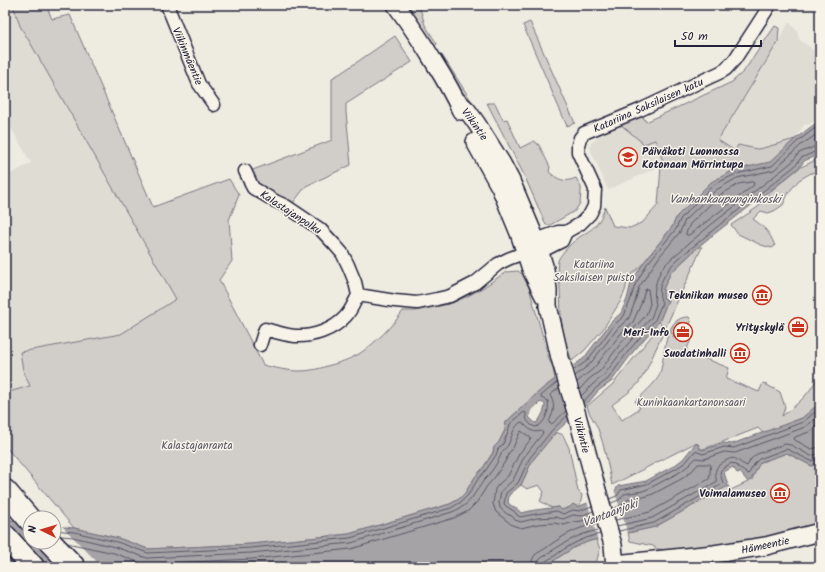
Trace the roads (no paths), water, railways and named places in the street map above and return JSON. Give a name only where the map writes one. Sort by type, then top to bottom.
[{"type":"highway","points":[[5,491],[22,511]]},
{"type":"highway","points":[[5,536],[33,567]]},
{"type":"highway","points":[[58,550],[74,567]]},
{"type":"main road","name":"Viikintie","points":[[396,5],[413,28],[447,83],[468,128],[500,187],[519,233],[534,248],[546,273],[548,306],[560,358],[613,545],[614,566]]},
{"type":"main road","name":"Hämeentie","points":[[614,566],[766,546],[820,532]]},
{"type":"street","name":"Viikinmäentie","points":[[167,5],[200,84],[214,105]]},
{"type":"street","name":"Katariina Saksilaisen katu","points":[[534,248],[562,241],[566,232],[586,220],[594,206],[595,189],[578,152],[580,138],[584,133],[640,110],[722,72],[735,59],[770,5]]},
{"type":"street","name":"Kalastajanpolku","points":[[245,171],[253,188],[286,206],[320,229],[335,245],[342,253],[348,266],[355,282],[358,295]]},
{"type":"street","points":[[260,345],[265,329],[295,336],[307,336],[320,333],[338,324],[346,317],[358,295],[395,302],[417,303],[450,296],[475,284],[498,264],[534,248]]},
{"type":"water","points":[[820,121],[820,154],[804,161],[799,168],[704,242],[670,274],[663,289],[663,298],[668,300],[659,322],[633,352],[611,382],[598,391],[589,402],[556,432],[532,461],[521,485],[509,495],[508,503],[521,513],[559,507],[562,510],[573,504],[578,507],[614,492],[618,486],[646,481],[683,459],[695,444],[698,444],[700,449],[703,450],[724,443],[732,444],[802,418],[820,403],[820,461],[812,466],[787,453],[761,462],[748,482],[740,472],[737,473],[733,467],[724,472],[728,486],[655,527],[590,541],[573,548],[543,567],[5,567],[5,519],[22,522],[22,550],[62,550],[62,527],[118,538],[148,549],[251,544],[349,534],[450,504],[459,499],[465,493],[475,477],[483,468],[505,430],[506,422],[542,389],[584,358],[611,322],[621,313],[627,299],[631,283],[644,262],[672,227],[677,216],[711,182],[734,170],[770,162],[795,139]],"holes":[[[541,402],[545,404],[544,412],[537,423],[529,417],[532,410]]]},
{"type":"place","name":"Päiväkoti Luonnossa Kotonaan Mörrintupa","points":[[628,157]]},
{"type":"place","name":"Tekniikan museo","points":[[762,295]]},
{"type":"place","name":"Yrityskylä","points":[[798,327]]},
{"type":"place","name":"Meri-Info","points":[[683,332]]},
{"type":"place","name":"Suodatinhalli","points":[[740,353]]},
{"type":"place","name":"Voimalamuseo","points":[[780,493]]},
{"type":"water label","name":"Vanhankaupunginkoski","points":[[725,199]]},
{"type":"water label","name":"Vantaanjoki","points":[[610,513]]},
{"type":"park label","name":"Katariina Saksilaisen puisto","points":[[594,270]]},
{"type":"park label","name":"Kuninkaankartanonsaari","points":[[691,402]]},
{"type":"park label","name":"Kalastajanranta","points":[[197,445]]}]
